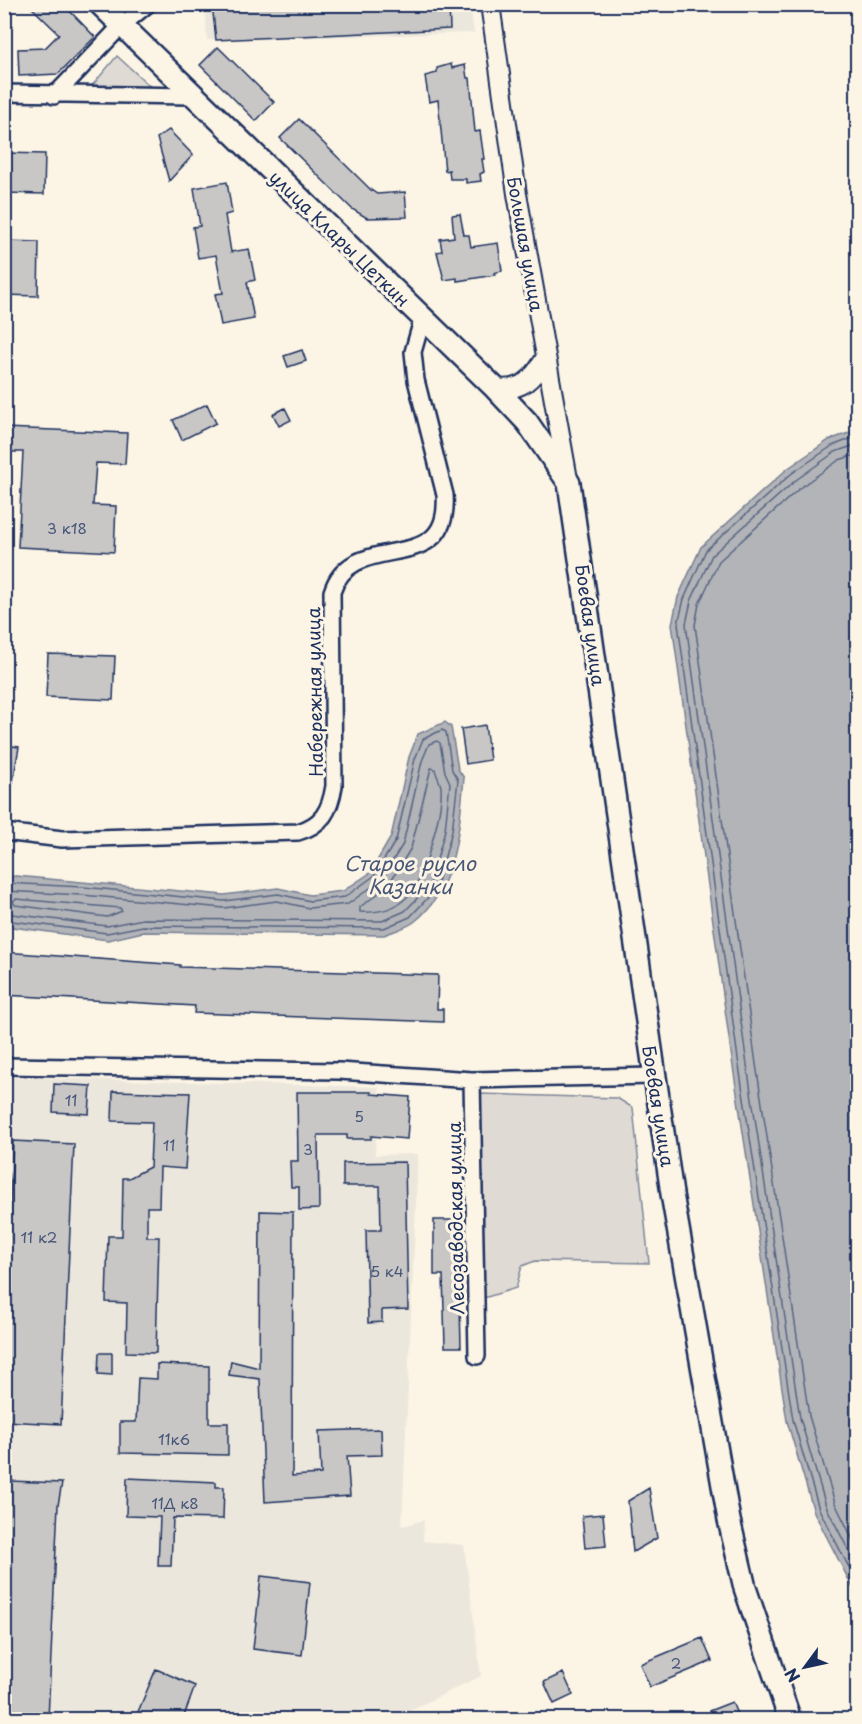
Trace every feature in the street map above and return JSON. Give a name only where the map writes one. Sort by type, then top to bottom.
[{"type":"main road","name":"улица Клары Цеткин","points":[[100,4],[191,96],[495,388],[527,422],[569,483]]},
{"type":"main road","name":"Боевая улица","points":[[569,483],[654,1076],[729,1520],[745,1588],[790,1719]]},
{"type":"street","points":[[54,96],[121,26],[148,4]]},
{"type":"street","name":"Большая улица","points":[[490,4],[517,194],[569,483]]},
{"type":"street","points":[[4,93],[54,96],[191,96]]},
{"type":"street","name":"Набережная улица","points":[[4,832],[62,839],[298,832],[312,828],[324,817],[331,806],[334,786],[332,592],[337,576],[348,565],[365,557],[418,547],[425,543],[442,526],[446,513],[445,495],[416,380],[413,352],[423,318]]},
{"type":"street","points":[[495,388],[509,390],[523,386],[535,377],[546,357]]},
{"type":"street","points":[[4,1066],[339,1071],[472,1080],[654,1076]]},
{"type":"street","name":"Лесозаводская улица","points":[[472,1080],[477,1356]]},
{"type":"shaded area","points":[[205,5],[470,5],[474,33],[207,40]]},
{"type":"shaded area","points":[[117,56],[152,88],[91,87]]},
{"type":"shaded area","points":[[5,1077],[379,1087],[375,1155],[418,1154],[402,1526],[424,1520],[423,1541],[464,1545],[481,1676],[392,1719],[5,1720]]},
{"type":"shaded area","points":[[479,1094],[617,1098],[633,1108],[649,1263],[535,1261],[522,1266],[516,1288],[484,1298]]},
{"type":"water","points":[[858,430],[857,1596],[814,1512],[787,1421],[733,1067],[672,624],[678,597],[701,547],[787,469],[829,440]]},
{"type":"water","name":"Старое русло Казанки","points":[[445,722],[451,727],[458,769],[464,778],[457,836],[447,875],[439,892],[428,908],[407,926],[384,935],[143,932],[108,940],[5,926],[5,877],[16,876],[224,895],[278,888],[310,895],[343,891],[370,873],[391,837],[409,757],[418,734]]},
{"type":"building","points":[[28,4],[63,4],[95,37],[58,74],[19,76],[18,49],[45,48],[59,34]]},
{"type":"building","points":[[212,4],[449,4],[450,29],[216,40]]},
{"type":"building","points":[[218,47],[274,102],[256,121],[200,65]]},
{"type":"building","points":[[451,64],[452,68],[465,65],[467,78],[470,78],[475,132],[480,131],[484,159],[482,159],[484,172],[480,174],[481,181],[466,183],[466,179],[450,179],[449,170],[445,171],[438,100],[429,102],[425,76],[437,73],[437,68]]},
{"type":"building","points":[[299,119],[371,190],[377,194],[405,192],[407,217],[367,218],[352,209],[280,138]]},
{"type":"building","points":[[169,130],[193,155],[169,181],[157,138]]},
{"type":"building","points":[[4,153],[45,154],[44,194],[4,193]]},
{"type":"building","points":[[227,182],[232,213],[225,215],[231,252],[249,249],[255,280],[247,282],[254,319],[221,325],[215,294],[223,293],[216,255],[198,258],[193,227],[200,226],[194,188]]},
{"type":"building","points":[[460,214],[464,235],[469,235],[471,247],[498,243],[502,271],[494,273],[495,275],[457,281],[457,278],[444,280],[437,252],[442,251],[440,239],[454,237],[452,215]]},
{"type":"building","points":[[4,241],[39,242],[38,296],[4,295]]},
{"type":"building","points":[[302,350],[306,361],[288,367],[284,356]]},
{"type":"building","points":[[207,404],[216,423],[182,440],[173,420]]},
{"type":"building","points":[[285,408],[291,420],[279,426],[273,414]]},
{"type":"building","points":[[4,428],[127,433],[125,464],[96,463],[93,505],[116,506],[114,552],[18,547],[23,452],[4,452]]},
{"type":"building","points":[[48,654],[115,656],[113,700],[46,697]]},
{"type":"building","points":[[485,725],[490,760],[466,764],[461,729]]},
{"type":"building","points":[[4,745],[19,747],[10,799],[4,798]]},
{"type":"building","points":[[4,952],[180,965],[180,967],[438,975],[437,1009],[443,1009],[443,1022],[194,1013],[195,1006],[4,995]]},
{"type":"building","points":[[54,1084],[91,1086],[89,1114],[53,1112]]},
{"type":"building","points":[[113,1091],[190,1093],[185,1169],[160,1167],[159,1207],[147,1207],[147,1237],[159,1237],[156,1353],[126,1352],[127,1303],[106,1302],[108,1236],[122,1236],[123,1178],[129,1178],[150,1167],[152,1122],[112,1121]]},
{"type":"building","points":[[297,1092],[371,1092],[371,1094],[410,1097],[407,1139],[371,1136],[371,1139],[347,1139],[347,1135],[318,1135],[319,1209],[299,1210],[299,1187],[291,1187],[290,1161],[298,1161]]},
{"type":"building","points":[[13,1141],[74,1144],[61,1424],[4,1421],[4,1328]]},
{"type":"building","points":[[405,1162],[408,1309],[382,1310],[382,1322],[368,1323],[366,1230],[381,1230],[380,1186],[343,1186],[343,1163]]},
{"type":"building","points":[[260,1211],[293,1212],[292,1476],[321,1474],[319,1431],[381,1429],[382,1455],[347,1456],[350,1496],[265,1502],[260,1379],[229,1375],[231,1361],[259,1368]]},
{"type":"building","points":[[434,1220],[458,1220],[461,1347],[445,1347],[443,1275],[434,1275]]},
{"type":"building","points":[[99,1353],[112,1353],[112,1375],[98,1374]]},
{"type":"building","points":[[157,1364],[209,1366],[209,1423],[228,1423],[228,1455],[120,1453],[120,1422],[136,1422],[138,1378],[157,1379]]},
{"type":"building","points":[[127,1478],[216,1482],[216,1487],[224,1487],[223,1519],[173,1518],[171,1566],[158,1566],[160,1517],[126,1516]]},
{"type":"building","points":[[9,1481],[62,1483],[58,1505],[48,1719],[4,1719],[4,1595]]},
{"type":"building","points":[[649,1488],[657,1538],[633,1552],[628,1501]]},
{"type":"building","points":[[603,1514],[606,1546],[585,1548],[582,1516]]},
{"type":"building","points":[[261,1576],[310,1582],[302,1655],[253,1649]]},
{"type":"building","points":[[702,1638],[712,1661],[650,1687],[640,1664]]},
{"type":"building","points":[[156,1669],[195,1686],[183,1719],[135,1719]]},
{"type":"building","points":[[563,1673],[573,1695],[554,1704],[544,1682]]},
{"type":"building","points":[[732,1702],[739,1719],[712,1719],[709,1711]]}]
